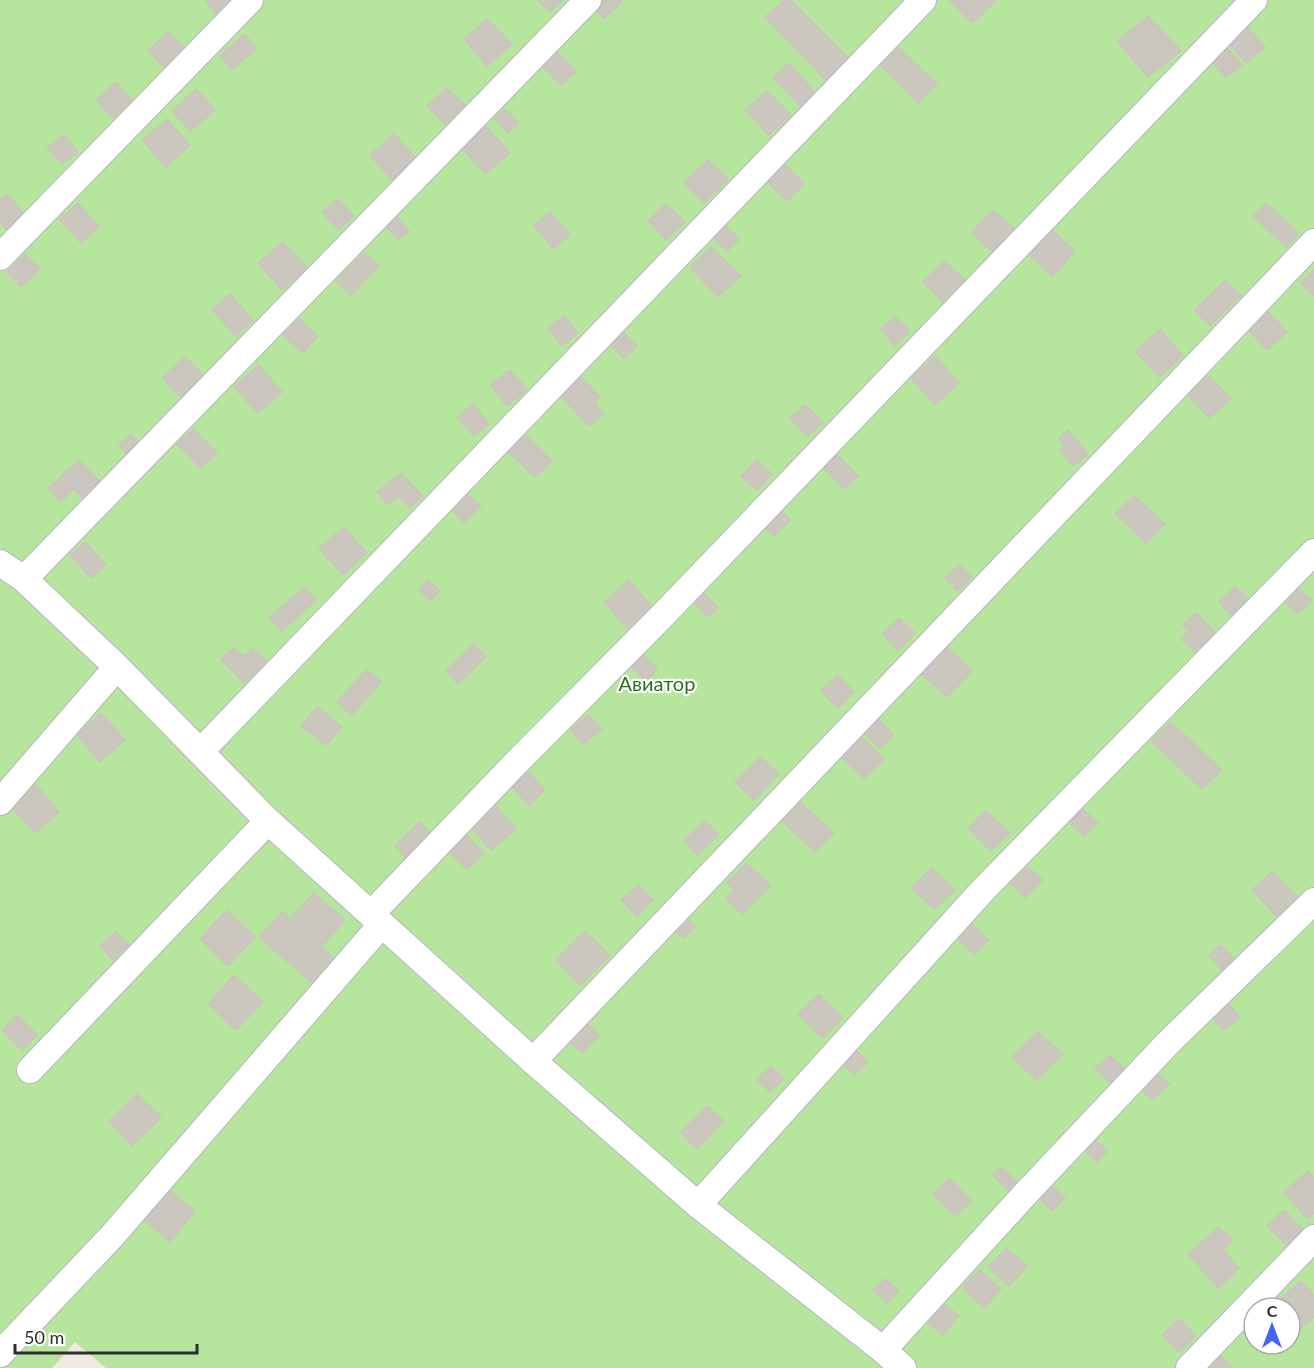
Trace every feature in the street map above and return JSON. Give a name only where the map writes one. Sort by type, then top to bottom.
[{"type":"street","points":[[0,257],[250,0]]},
{"type":"street","points":[[24,579],[588,0]]},
{"type":"street","points":[[201,751],[923,0]]},
{"type":"street","points":[[0,1354],[112,1236],[376,919],[514,765],[662,616],[1254,0]]},
{"type":"street","points":[[533,1061],[1314,242]]},
{"type":"street","points":[[699,1205],[983,890],[1314,552]]},
{"type":"street","points":[[0,563],[24,579],[117,667],[268,821],[533,1061],[699,1205],[903,1368]]},
{"type":"street","points":[[0,802],[117,667]]},
{"type":"street","points":[[30,1070],[268,821]]},
{"type":"street","points":[[883,1350],[1029,1190],[1160,1052],[1314,901]]},
{"type":"street","points":[[1189,1368],[1314,1238]]},
{"type":"green space","name":"Авиатор","points":[[0,0],[1314,0],[1314,1368],[106,1368],[75,1342],[52,1368],[0,1368]]},
{"type":"building","points":[[205,0],[242,0],[221,20]]},
{"type":"building","points":[[538,0],[563,0],[550,12]]},
{"type":"building","points":[[597,0],[621,0],[622,2],[604,19],[591,5]]},
{"type":"building","points":[[785,0],[791,0],[849,59],[826,80],[765,17]]},
{"type":"building","points":[[949,0],[996,0],[973,23]]},
{"type":"building","points":[[1148,16],[1181,51],[1148,77],[1117,41]]},
{"type":"building","points":[[487,19],[512,44],[487,66],[464,39]]},
{"type":"building","points":[[1247,27],[1265,47],[1246,63],[1228,43]]},
{"type":"building","points":[[168,32],[192,54],[171,74],[148,51]]},
{"type":"building","points":[[244,34],[257,48],[232,70],[220,56]]},
{"type":"building","points":[[1226,46],[1242,65],[1226,78],[1210,60]]},
{"type":"building","points":[[899,48],[937,84],[918,103],[880,65]]},
{"type":"building","points":[[556,52],[577,71],[561,85],[542,66]]},
{"type":"building","points":[[789,63],[817,95],[802,108],[773,77]]},
{"type":"building","points":[[116,82],[133,101],[112,118],[96,100]]},
{"type":"building","points":[[447,88],[465,105],[445,124],[427,106]]},
{"type":"building","points":[[196,89],[215,110],[190,131],[172,111]]},
{"type":"building","points":[[767,91],[791,115],[769,135],[745,110]]},
{"type":"building","points":[[505,109],[519,123],[508,133],[494,119]]},
{"type":"building","points":[[167,119],[190,145],[166,167],[142,140]]},
{"type":"building","points":[[486,126],[510,153],[485,174],[462,148]]},
{"type":"building","points":[[394,134],[418,160],[393,181],[370,155]]},
{"type":"building","points":[[64,135],[78,152],[62,164],[47,148]]},
{"type":"building","points":[[708,160],[728,179],[704,203],[684,182]]},
{"type":"building","points":[[782,162],[804,184],[787,201],[765,179]]},
{"type":"building","points":[[7,194],[24,214],[6,229],[0,222],[0,200]]},
{"type":"building","points":[[338,199],[354,216],[338,230],[322,212]]},
{"type":"building","points":[[78,203],[99,227],[81,243],[59,219]]},
{"type":"building","points":[[1266,203],[1299,233],[1286,247],[1253,216]]},
{"type":"building","points":[[666,204],[685,222],[666,240],[648,221]]},
{"type":"building","points":[[993,210],[1014,228],[992,252],[971,233]]},
{"type":"building","points":[[550,212],[570,235],[553,249],[534,225]]},
{"type":"building","points":[[394,214],[409,231],[398,240],[383,223]]},
{"type":"building","points":[[725,225],[739,239],[727,251],[712,237]]},
{"type":"building","points":[[1052,230],[1075,251],[1053,277],[1028,254]]},
{"type":"building","points":[[283,242],[307,268],[282,290],[258,263]]},
{"type":"building","points":[[711,247],[741,276],[718,297],[690,267]]},
{"type":"building","points":[[364,253],[379,266],[351,295],[336,281]]},
{"type":"building","points":[[25,254],[40,269],[21,287],[7,272]]},
{"type":"building","points":[[944,261],[967,282],[945,304],[923,282]]},
{"type":"building","points":[[1314,270],[1314,296],[1301,283]]},
{"type":"building","points":[[1225,280],[1241,295],[1210,326],[1195,310]]},
{"type":"building","points":[[230,294],[253,321],[235,336],[212,309]]},
{"type":"building","points":[[1267,311],[1287,332],[1267,350],[1247,328]]},
{"type":"building","points":[[564,316],[578,333],[562,346],[548,328]]},
{"type":"building","points":[[895,316],[910,331],[895,346],[881,329]]},
{"type":"building","points":[[299,319],[318,336],[303,353],[283,335]]},
{"type":"building","points":[[1160,329],[1183,356],[1159,377],[1135,351]]},
{"type":"building","points":[[623,332],[637,346],[624,358],[610,344]]},
{"type":"building","points":[[936,356],[959,383],[935,405],[911,378]]},
{"type":"building","points":[[185,357],[203,375],[181,398],[162,378]]},
{"type":"building","points":[[259,365],[282,392],[258,413],[234,387]]},
{"type":"building","points":[[510,370],[527,390],[507,406],[490,385]]},
{"type":"building","points":[[1209,376],[1231,399],[1209,418],[1187,394]]},
{"type":"building","points":[[581,377],[600,397],[594,403],[604,413],[589,426],[560,395]]},
{"type":"building","points":[[473,404],[489,424],[474,436],[457,417]]},
{"type":"building","points":[[805,405],[823,422],[807,436],[790,418]]},
{"type":"building","points":[[193,429],[217,453],[201,468],[177,444]]},
{"type":"building","points":[[520,429],[552,461],[535,477],[502,446]]},
{"type":"building","points":[[1068,430],[1088,454],[1073,466],[1060,450],[1065,446],[1059,438]]},
{"type":"building","points":[[131,434],[144,447],[132,459],[119,445]]},
{"type":"building","points":[[836,453],[858,476],[844,489],[822,466]]},
{"type":"building","points":[[79,460],[104,486],[87,502],[61,476]]},
{"type":"building","points":[[757,460],[772,474],[757,490],[741,476]]},
{"type":"building","points":[[401,473],[423,496],[410,508],[399,496],[388,505],[377,492]]},
{"type":"building","points":[[61,477],[73,490],[60,502],[48,488]]},
{"type":"building","points":[[464,491],[481,506],[464,523],[448,506]]},
{"type":"building","points":[[1135,496],[1165,524],[1146,543],[1115,513]]},
{"type":"building","points":[[781,511],[790,520],[774,536],[765,527]]},
{"type":"building","points":[[344,527],[367,553],[343,575],[319,548]]},
{"type":"building","points":[[85,542],[106,565],[91,578],[70,555]]},
{"type":"building","points":[[960,565],[972,577],[957,591],[945,578]]},
{"type":"building","points":[[428,580],[440,591],[430,601],[419,589]]},
{"type":"building","points":[[629,580],[652,607],[628,629],[604,602]]},
{"type":"building","points":[[1235,586],[1248,599],[1231,615],[1219,602]]},
{"type":"building","points":[[304,587],[316,600],[282,631],[269,618]]},
{"type":"building","points":[[1299,589],[1312,600],[1298,614],[1286,603]]},
{"type":"building","points":[[704,594],[718,608],[708,617],[695,603]]},
{"type":"building","points":[[1196,613],[1215,632],[1195,652],[1181,639],[1189,631],[1183,625]]},
{"type":"building","points":[[899,618],[915,633],[898,650],[882,634]]},
{"type":"building","points":[[473,644],[486,656],[458,684],[446,671]]},
{"type":"building","points":[[946,646],[972,671],[947,697],[920,672]]},
{"type":"building","points":[[234,647],[243,657],[253,648],[267,662],[244,683],[221,659]]},
{"type":"building","points":[[641,653],[658,669],[646,681],[629,665]]},
{"type":"building","points":[[366,670],[382,681],[352,715],[337,702]]},
{"type":"building","points":[[837,675],[854,692],[838,708],[821,691]]},
{"type":"building","points":[[317,707],[342,727],[326,745],[301,726]]},
{"type":"building","points":[[101,713],[125,740],[100,762],[77,735]]},
{"type":"building","points":[[588,715],[602,729],[583,744],[571,730]]},
{"type":"building","points":[[874,715],[894,735],[880,749],[860,729]]},
{"type":"building","points":[[1171,722],[1222,770],[1202,789],[1151,741]]},
{"type":"building","points":[[860,736],[884,759],[864,779],[840,755]]},
{"type":"building","points":[[760,757],[779,774],[754,800],[735,782]]},
{"type":"building","points":[[526,770],[545,790],[529,805],[510,785]]},
{"type":"building","points":[[36,785],[59,812],[35,833],[12,807]]},
{"type":"building","points":[[798,800],[834,833],[815,852],[779,818]]},
{"type":"building","points":[[492,802],[516,829],[491,850],[468,824]]},
{"type":"building","points":[[1082,808],[1098,823],[1083,836],[1068,821]]},
{"type":"building","points":[[986,811],[1010,833],[991,851],[968,828]]},
{"type":"building","points":[[705,821],[719,835],[697,855],[684,841]]},
{"type":"building","points":[[419,822],[433,836],[408,860],[395,846]]},
{"type":"building","points":[[466,835],[484,853],[467,869],[449,852]]},
{"type":"building","points":[[747,864],[771,885],[742,914],[726,899],[734,890],[727,882]]},
{"type":"building","points":[[1028,867],[1043,880],[1025,898],[1011,884]]},
{"type":"building","points":[[932,868],[955,890],[934,909],[911,888]]},
{"type":"building","points":[[1272,872],[1297,897],[1276,916],[1252,890]]},
{"type":"building","points":[[638,885],[653,900],[637,916],[621,900]]},
{"type":"building","points":[[314,893],[345,920],[321,947],[334,958],[312,983],[259,937],[283,911],[290,919]]},
{"type":"building","points":[[227,910],[255,937],[228,966],[200,939]]},
{"type":"building","points":[[684,916],[695,927],[683,938],[672,927]]},
{"type":"building","points":[[968,921],[989,940],[974,954],[954,935]]},
{"type":"building","points":[[585,931],[610,956],[580,985],[556,960]]},
{"type":"building","points":[[116,932],[129,945],[113,960],[100,946]]},
{"type":"building","points":[[1221,945],[1237,962],[1225,973],[1209,955]]},
{"type":"building","points":[[234,975],[263,1002],[236,1030],[208,1004]]},
{"type":"building","points":[[819,994],[843,1017],[822,1038],[798,1014]]},
{"type":"building","points":[[1226,1001],[1240,1017],[1224,1030],[1210,1015]]},
{"type":"building","points":[[17,1015],[37,1035],[22,1050],[2,1030]]},
{"type":"building","points":[[583,1020],[600,1035],[582,1053],[566,1038]]},
{"type":"building","points":[[1038,1032],[1063,1054],[1037,1080],[1012,1057]]},
{"type":"building","points":[[853,1047],[868,1062],[854,1075],[839,1060]]},
{"type":"building","points":[[1110,1055],[1125,1069],[1111,1083],[1095,1069]]},
{"type":"building","points":[[771,1066],[784,1079],[770,1092],[757,1079]]},
{"type":"building","points":[[1155,1071],[1169,1084],[1152,1100],[1139,1087]]},
{"type":"building","points":[[137,1094],[161,1117],[132,1146],[109,1121]]},
{"type":"building","points":[[707,1106],[724,1121],[697,1149],[681,1133]]},
{"type":"building","points":[[1093,1137],[1107,1151],[1097,1162],[1082,1148]]},
{"type":"building","points":[[1001,1167],[1021,1186],[1012,1194],[993,1175]]},
{"type":"building","points":[[1308,1171],[1314,1177],[1314,1213],[1307,1219],[1284,1192]]},
{"type":"building","points":[[949,1178],[972,1201],[955,1216],[933,1194]]},
{"type":"building","points":[[1051,1185],[1065,1198],[1052,1211],[1038,1197]]},
{"type":"building","points":[[165,1187],[195,1211],[170,1242],[140,1216]]},
{"type":"building","points":[[1284,1210],[1306,1233],[1290,1249],[1267,1226]]},
{"type":"building","points":[[1219,1227],[1233,1241],[1223,1250],[1239,1268],[1218,1288],[1188,1254]]},
{"type":"building","points":[[1006,1248],[1027,1266],[1009,1286],[988,1267]]},
{"type":"building","points":[[980,1270],[1001,1289],[984,1308],[962,1287]]},
{"type":"building","points":[[886,1279],[899,1291],[887,1303],[873,1290]]},
{"type":"building","points":[[1301,1281],[1314,1295],[1314,1317],[1302,1327],[1302,1296],[1284,1296]]},
{"type":"building","points":[[940,1301],[959,1316],[943,1335],[924,1319]]},
{"type":"building","points":[[1179,1319],[1196,1336],[1179,1352],[1162,1335]]},
{"type":"building","points":[[1220,1355],[1232,1368],[1206,1368]]}]
